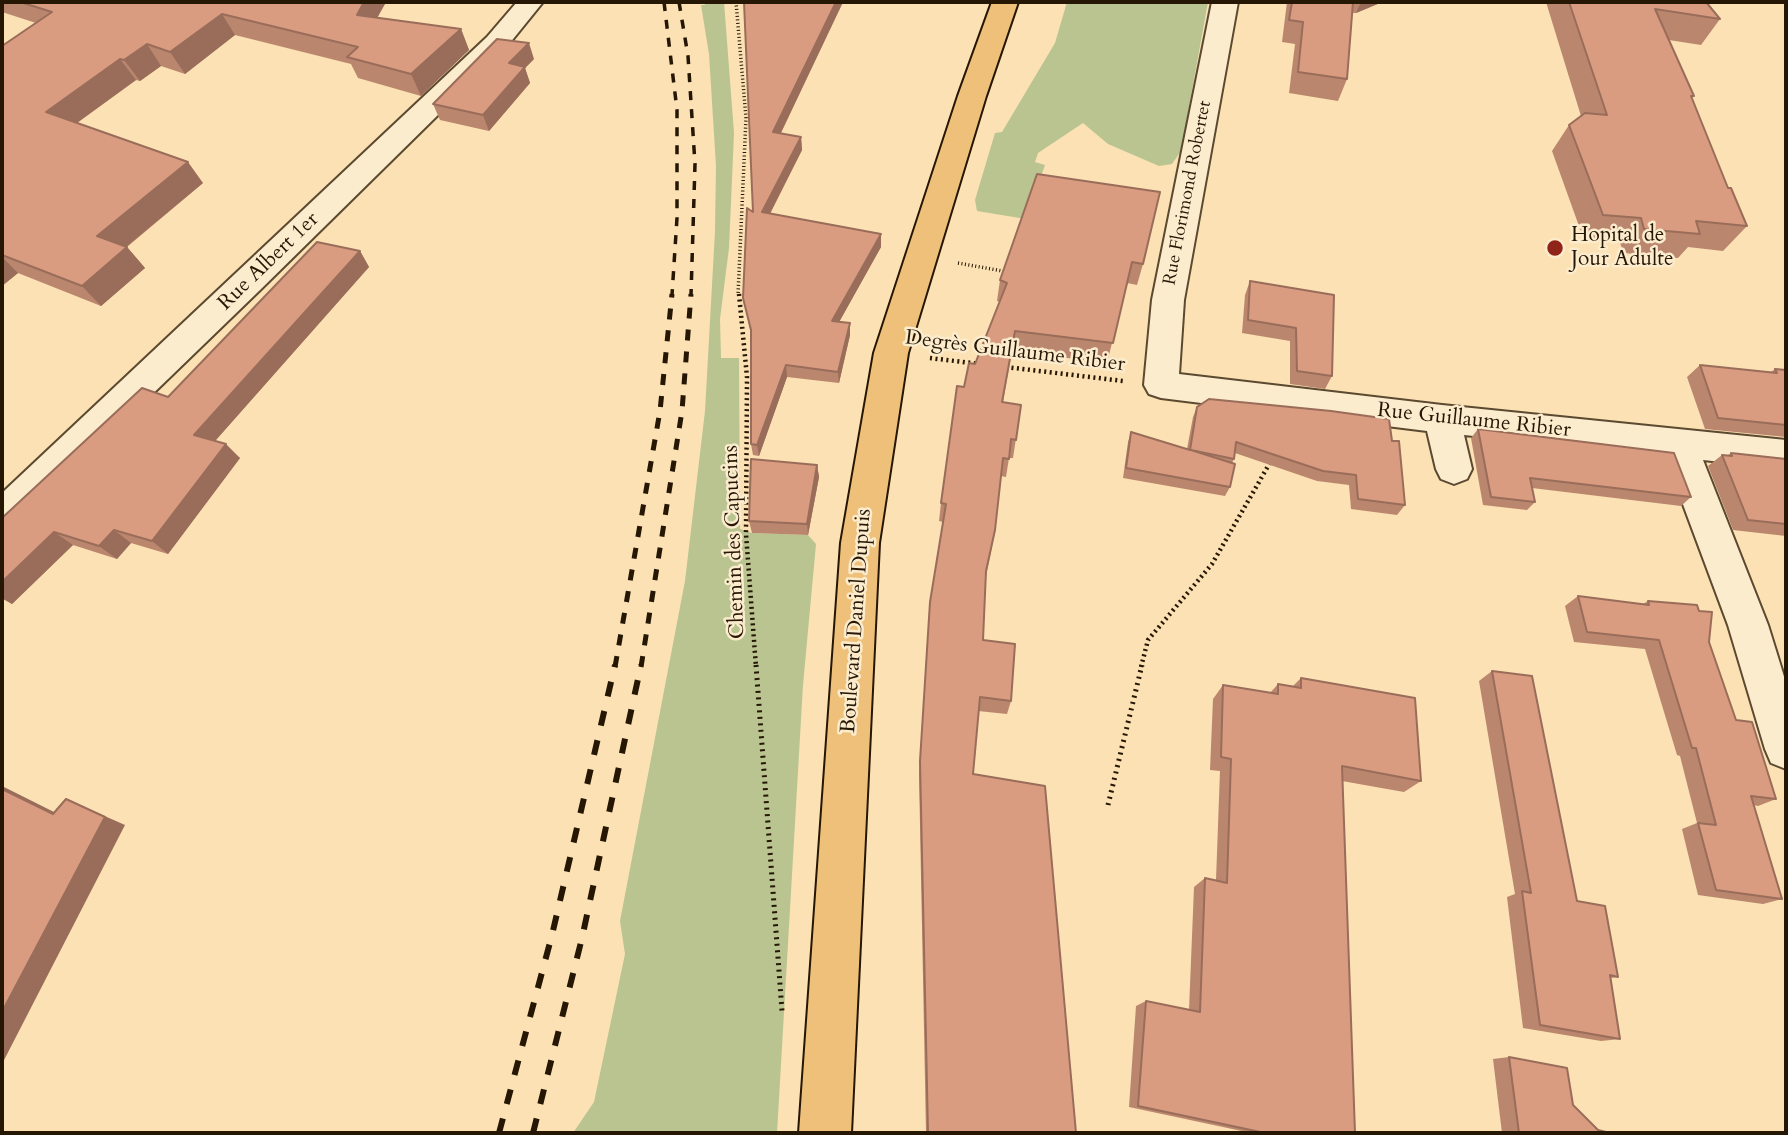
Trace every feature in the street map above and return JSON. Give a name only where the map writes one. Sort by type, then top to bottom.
[{"type":"main road","name":"Boulevard Daniel Dupuis","points":[[825,1133],[860,542],[891,353],[972,96],[1006,2]]},
{"type":"street","name":"Rue Albert 1er","points":[[2,516],[486,52],[530,2]]},
{"type":"street","name":"Rue Florimond Robertet","points":[[1148,384],[1168,300],[1225,2]]},
{"type":"street","name":"Rue Guillaume Ribier","points":[[1148,384],[1442,419],[1786,454]]},
{"type":"street","points":[[1442,419],[1454,469]]},
{"type":"street","points":[[1678,443],[1748,625],[1786,749]]},
{"type":"path","name":"Chemin des Capucins","points":[[736,2],[746,118],[738,307],[745,341],[747,377],[746,534],[782,1013]]},
{"type":"path","points":[[923,257],[1019,274]]},
{"type":"path","name":"Degrès Guillaume Ribier","points":[[891,353],[988,365]]},
{"type":"path","name":"Degrès Guillaume Ribier","points":[[1002,366],[1148,384]]},
{"type":"path","points":[[1108,804],[1148,640],[1212,564],[1272,460]]},
{"type":"green space","points":[[704,2],[724,2],[734,133],[729,248],[720,319],[721,358],[739,358],[740,529],[752,533],[808,535],[816,544],[803,685],[777,1133],[573,1133],[594,1102],[625,954],[620,921],[685,581],[705,411],[716,166],[709,54],[701,5],[705,5]]},
{"type":"green space","points":[[1067,2],[1208,2],[1181,151],[1172,164],[1159,166],[1108,144],[1083,123],[1038,153],[1035,162],[1045,165],[1026,219],[977,211],[975,200],[995,133],[1002,132],[1055,43]]},
{"type":"building","points":[[20,2],[364,2],[357,15],[461,29],[411,74],[347,57],[358,47],[222,14],[170,52],[147,44],[124,60],[120,59],[46,112],[188,162],[97,236],[127,247],[82,286],[2,255],[2,46],[52,12]]},
{"type":"building","points":[[744,2],[836,2],[773,132],[801,137],[762,212],[881,234],[832,321],[850,323],[838,372],[786,365],[757,445],[751,444],[751,330],[743,298],[747,208],[753,212]]},
{"type":"building","points":[[1292,2],[1353,2],[1347,79],[1298,72],[1303,22],[1289,20]]},
{"type":"building","points":[[1569,2],[1706,2],[1720,19],[1655,9],[1694,96],[1691,96],[1728,188],[1731,188],[1747,226],[1696,221],[1700,234],[1644,229],[1641,218],[1603,215],[1569,125],[1585,113],[1607,115]]},
{"type":"building","points":[[497,39],[529,43],[509,63],[525,67],[483,115],[433,104]]},
{"type":"building","points":[[1037,174],[1160,192],[1143,264],[1132,262],[1113,343],[1015,331],[1002,402],[1021,405],[1016,440],[1011,439],[1009,459],[1003,458],[995,530],[986,571],[983,640],[1015,644],[1011,701],[980,697],[973,774],[1045,786],[1076,1133],[928,1133],[920,761],[930,602],[946,504],[941,503],[957,386],[964,387],[969,363],[975,364],[1007,283],[1000,280]]},
{"type":"building","points":[[317,242],[360,251],[194,435],[226,444],[152,541],[114,530],[99,546],[54,532],[2,582],[2,518],[142,388],[168,397]]},
{"type":"building","points":[[1250,281],[1334,295],[1332,376],[1297,371],[1296,328],[1248,320]]},
{"type":"building","points":[[1700,365],[1777,373],[1775,369],[1786,370],[1786,425],[1718,418]]},
{"type":"building","points":[[1209,399],[1389,419],[1392,441],[1399,441],[1405,505],[1358,499],[1356,475],[1323,471],[1236,442],[1234,459],[1191,450],[1235,464],[1230,487],[1126,468],[1131,432],[1190,450],[1197,407]]},
{"type":"building","points":[[1478,429],[1674,453],[1691,497],[1530,478],[1535,502],[1491,497]]},
{"type":"building","points":[[1731,453],[1786,459],[1786,524],[1748,520],[1722,455],[1732,456]]},
{"type":"building","points":[[751,459],[817,465],[807,524],[749,521]]},
{"type":"building","points":[[1578,596],[1649,605],[1648,601],[1697,605],[1699,611],[1712,612],[1709,642],[1736,720],[1752,722],[1776,799],[1751,796],[1782,899],[1716,890],[1698,823],[1716,825],[1696,748],[1692,748],[1659,640],[1587,632]]},
{"type":"building","points":[[1492,671],[1532,676],[1577,901],[1605,906],[1618,977],[1610,975],[1620,1039],[1540,1025],[1522,891],[1531,893]]},
{"type":"building","points":[[1301,678],[1415,698],[1421,781],[1342,766],[1355,1133],[1265,1133],[1138,1106],[1146,1001],[1200,1012],[1205,878],[1227,883],[1231,759],[1221,757],[1223,685],[1278,694],[1278,684],[1301,688]]},
{"type":"building","points":[[2,789],[53,814],[66,799],[105,817],[2,1012]]},
{"type":"building","points":[[1509,1057],[1567,1068],[1573,1105],[1598,1130],[1610,1133],[1519,1133]]},
{"type":"railway","points":[[664,2],[677,110],[677,218],[672,295]]},
{"type":"railway","points":[[679,2],[688,56],[695,164],[691,295]]},
{"type":"railway","points":[[615,667],[660,411],[672,294]]},
{"type":"railway","points":[[641,667],[682,411],[691,294]]},
{"type":"railway","points":[[499,1133],[552,935],[615,665]]},
{"type":"railway","points":[[533,1133],[582,938],[641,665]]},
{"type":"place","name":"Hopital de Jour Adulte","points":[[1555,248]]}]
